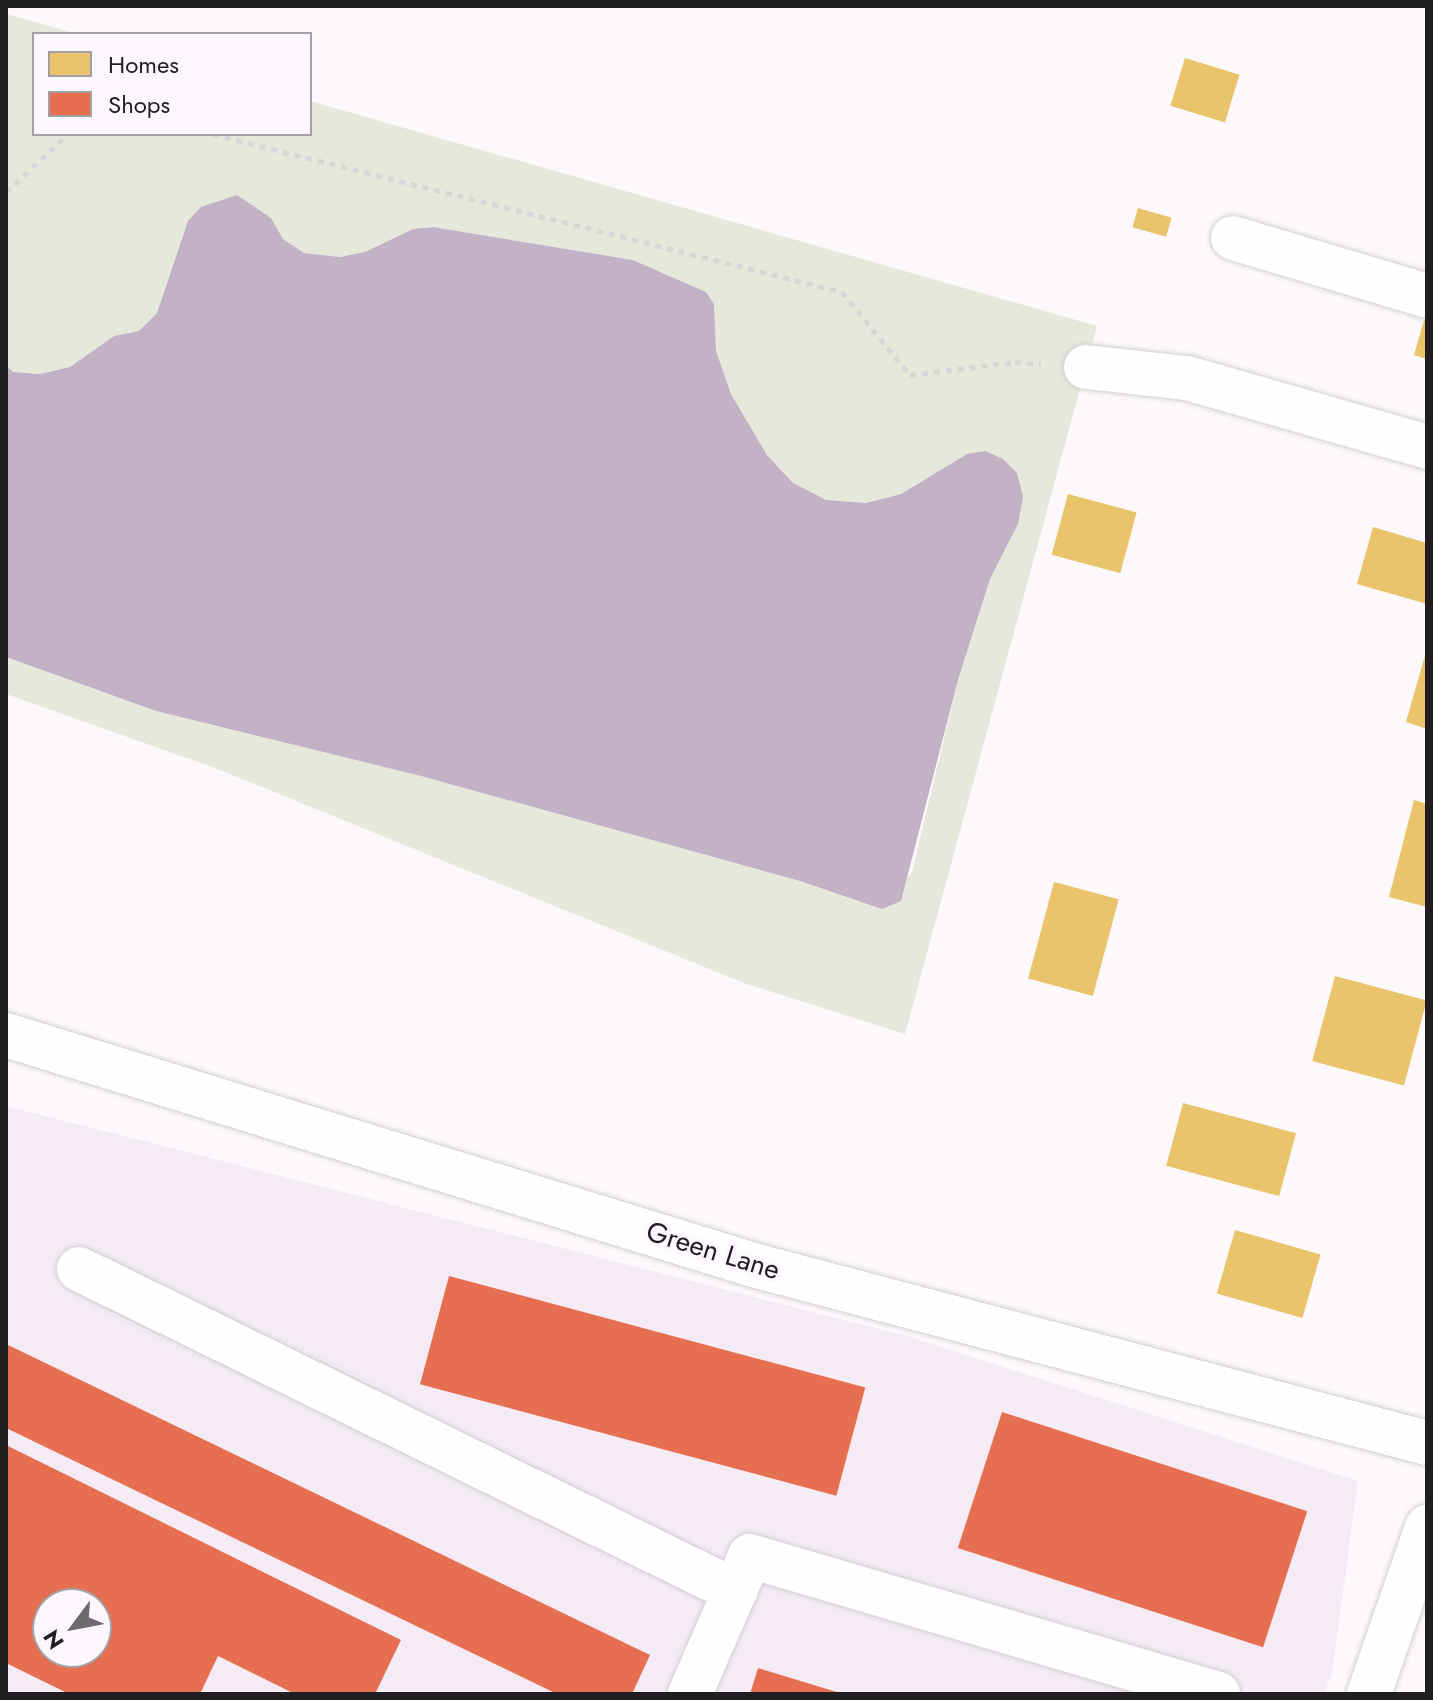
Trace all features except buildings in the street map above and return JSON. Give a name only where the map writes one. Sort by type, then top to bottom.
[{"type":"street","points":[[1233,238],[1427,296]]},
{"type":"street","points":[[1086,367],[1187,378],[1427,447]]},
{"type":"street","name":"Green Lane","points":[[6,1035],[757,1266],[1427,1443]]},
{"type":"street","points":[[79,1269],[743,1574],[1218,1694]]},
{"type":"street","points":[[1369,1694],[1427,1527]]},
{"type":"street","points":[[690,1694],[743,1574]]},
{"type":"path","points":[[6,192],[66,136]]},
{"type":"path","points":[[221,136],[842,292],[910,375],[1015,362],[1086,367]]},
{"type":"shaded area","points":[[6,14],[70,32],[32,32],[32,136],[312,136],[312,102],[1097,326],[905,1034],[744,983],[215,768],[6,694],[6,657],[156,711],[421,776],[800,881],[883,909],[912,872],[958,680],[990,579],[1018,524],[967,454],[901,494],[866,503],[826,501],[793,483],[767,455],[731,394],[716,351],[714,304],[706,292],[633,260],[433,227],[413,229],[365,252],[340,257],[304,253],[283,239],[270,218],[188,221],[157,313],[139,331],[114,336],[70,367],[40,374],[12,372],[6,365]]},
{"type":"shaded area","points":[[237,195],[271,218],[283,239],[304,253],[340,257],[365,252],[413,229],[433,227],[633,260],[706,292],[714,304],[716,351],[731,394],[767,455],[793,483],[826,500],[866,503],[901,494],[967,454],[985,451],[1003,459],[1017,473],[1023,497],[1018,524],[990,579],[958,680],[901,901],[882,909],[800,881],[421,776],[156,711],[6,657],[6,365],[13,372],[40,374],[70,367],[114,336],[139,331],[157,313],[188,221],[201,207]]},
{"type":"shaded area","points":[[6,1106],[907,1336],[1358,1481],[1332,1673],[1324,1694],[6,1694]]}]
